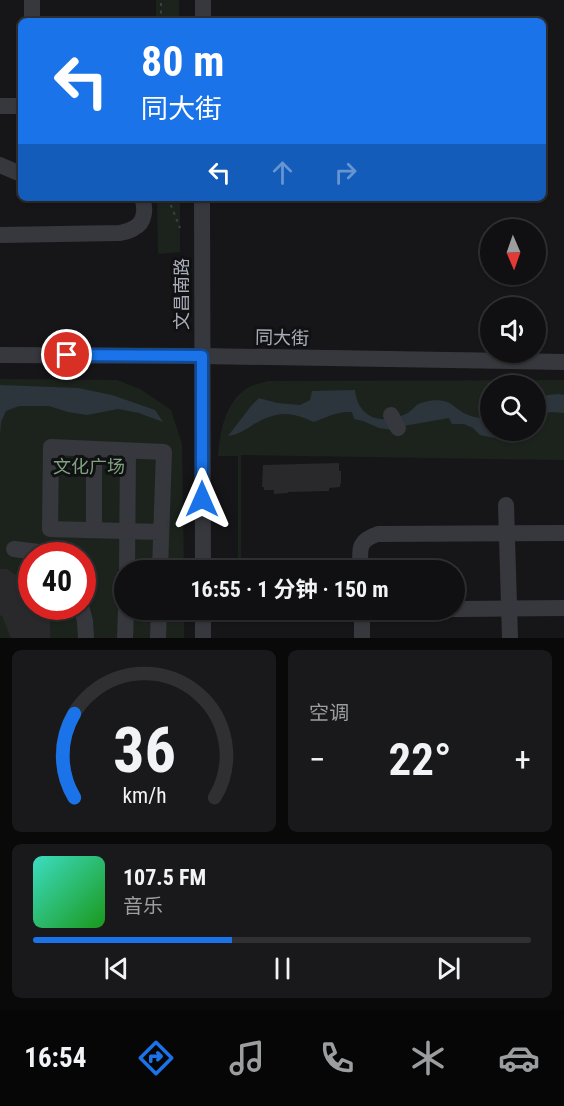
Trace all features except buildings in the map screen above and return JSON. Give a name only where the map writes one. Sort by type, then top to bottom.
[{"type":"street","points":[[32,0],[32,18]]},
{"type":"street","points":[[203,0],[203,18]]},
{"type":"street","points":[[0,106],[18,106]]},
{"type":"street","points":[[0,165],[18,173]]},
{"type":"street","points":[[0,235],[120,233],[137,228],[144,216],[144,201]]},
{"type":"street","name":"文昌南路","points":[[202,201],[202,560]]},
{"type":"street","name":"同大街","points":[[0,355],[564,362]]},
{"type":"street","points":[[161,560],[162,532],[164,452],[51,447],[50,529],[162,532]]},
{"type":"street","points":[[94,449],[94,529]]},
{"type":"street","points":[[127,560],[128,451]]},
{"type":"street","points":[[506,505],[510,638]]},
{"type":"street","points":[[361,560],[360,547],[368,537],[378,534],[564,533]]},
{"type":"street","points":[[14,549],[18,549]]},
{"type":"street","points":[[465,609],[564,608]]},
{"type":"street","points":[[85,620],[86,638]]},
{"type":"street","points":[[125,638],[126,620]]},
{"type":"street","points":[[158,638],[159,620]]},
{"type":"street","points":[[203,620],[203,638]]},
{"type":"street","points":[[362,620],[362,638]]},
{"type":"path","points":[[161,0],[161,18]]},
{"type":"path","points":[[169,201],[180,228]]},
{"type":"green space","points":[[156,0],[179,0],[179,18],[156,18]]},
{"type":"green space","points":[[157,201],[180,201],[180,252],[158,254]]},
{"type":"green space","name":"文化广场","points":[[0,379],[117,380],[140,389],[171,410],[182,444],[184,560],[114,560],[114,620],[184,620],[184,638],[0,638]]},
{"type":"green space","points":[[480,380],[480,441],[546,441],[546,380],[564,380],[564,460],[241,455],[241,560],[238,560],[238,456],[218,456],[220,437],[229,408],[234,400],[249,387],[268,381]]},
{"type":"shaded area","points":[[0,385],[78,388],[112,395],[155,410],[163,422],[139,413],[118,409],[87,415],[49,406],[19,406],[6,411],[1,422],[0,436]]},
{"type":"shaded area","points":[[355,390],[361,408],[366,413],[380,419],[397,417],[417,405],[441,400],[470,416],[480,418],[480,435],[473,428],[464,424],[452,424],[449,418],[392,430],[354,419],[352,412],[342,412],[314,422],[290,414],[277,415],[228,436],[259,398],[277,403],[300,405],[310,400],[312,391]]},
{"type":"shaded area","points":[[564,395],[564,413],[546,413],[546,396]]},
{"type":"route","points":[[67,355],[202,356],[202,499]]}]
